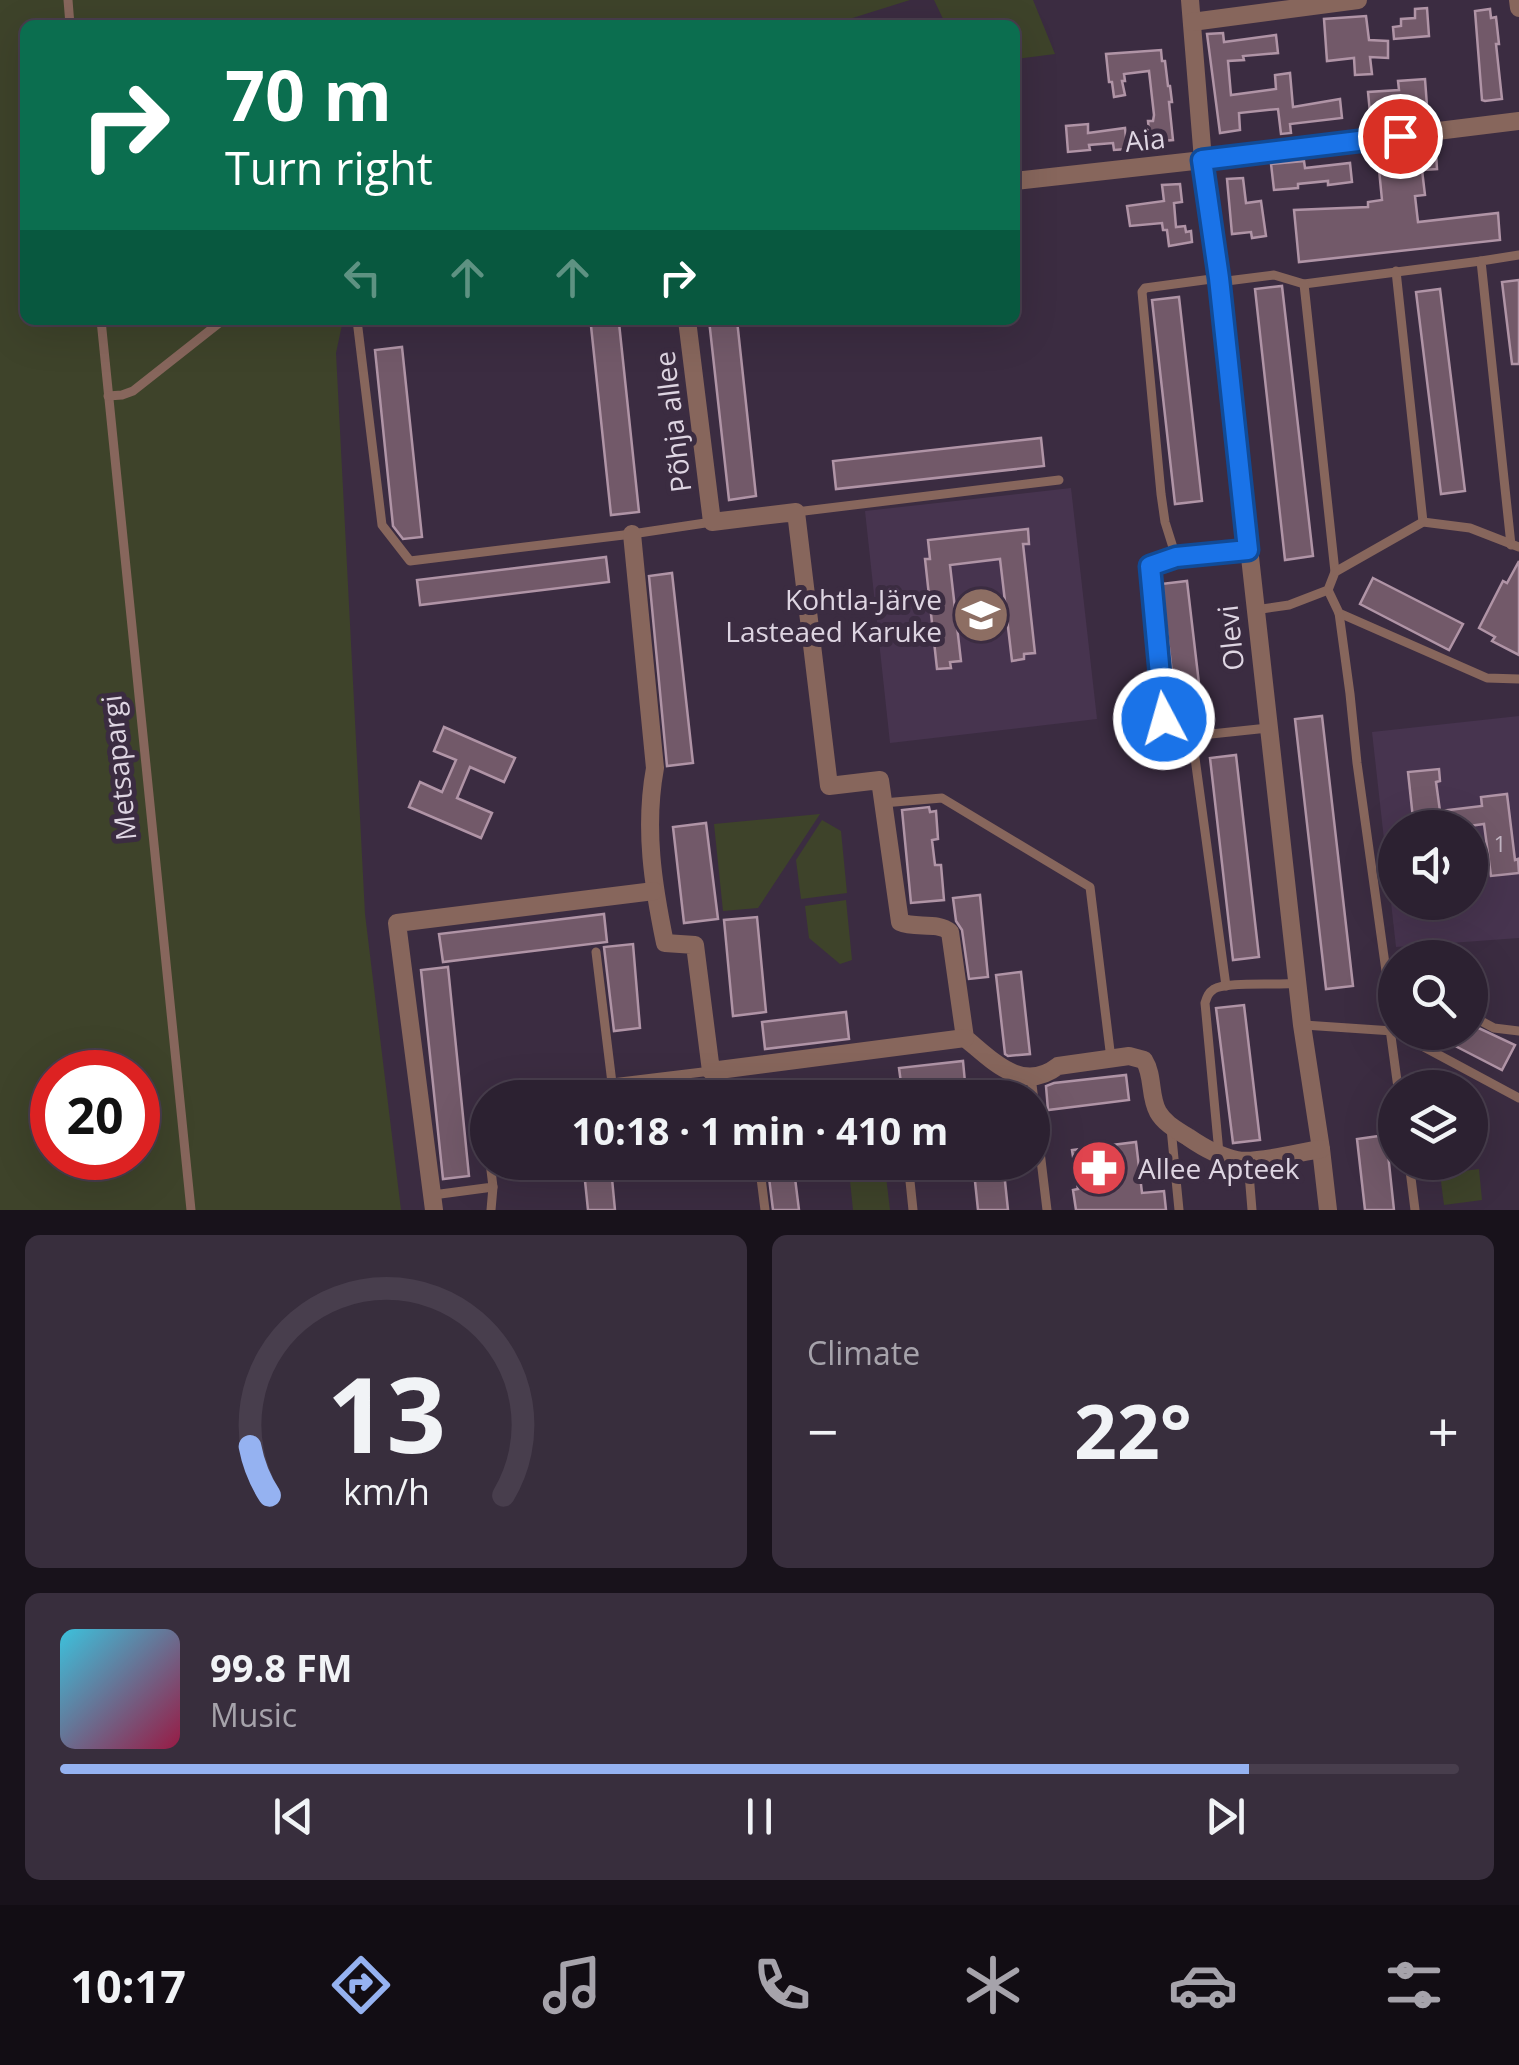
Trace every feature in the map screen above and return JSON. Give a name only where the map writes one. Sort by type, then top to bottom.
[{"type":"street","name":"Olevi","points":[[1190,0],[1202,160],[1219,280],[1302,1025],[1328,1210]]},
{"type":"street","points":[[1192,22],[1358,0]]},
{"type":"street","points":[[1518,0],[1519,8]]},
{"type":"street","name":"Aia","points":[[1020,179],[1519,121]]},
{"type":"street","name":"Põhja allee","points":[[689,325],[712,522],[796,512]]},
{"type":"street","points":[[796,512],[828,786],[880,780],[900,922],[944,927],[950,932],[965,1038],[1014,1075],[1031,1076],[1058,1066],[1136,1056],[1150,1070],[1159,1114],[1194,1142],[1235,1160],[1322,1148]]},
{"type":"street","points":[[632,534],[655,768],[648,824],[654,892],[665,944],[694,945],[712,1071],[965,1038]]},
{"type":"street","points":[[433,1203],[397,923],[654,892]]},
{"type":"lane","points":[[1176,557],[1161,494],[1142,292],[1145,288],[1274,274],[1304,284],[1519,255]]},
{"type":"lane","points":[[1336,572],[1423,522],[1470,528],[1515,546],[1481,261]]},
{"type":"lane","points":[[1396,271],[1423,522]]},
{"type":"lane","points":[[1255,610],[1289,605],[1328,590],[1336,572],[1304,284]]},
{"type":"lane","name":"Metsapargi","points":[[101,325],[191,1210]]},
{"type":"lane","points":[[108,396],[133,391],[217,325]]},
{"type":"lane","points":[[358,325],[382,525],[410,561],[712,522]]},
{"type":"lane","points":[[796,512],[1059,480]]},
{"type":"lane","points":[[1248,550],[1176,557],[1150,566],[1164,719],[1170,738],[1268,728]]},
{"type":"lane","points":[[1328,590],[1339,613],[1357,763],[1386,940]]},
{"type":"lane","points":[[1339,613],[1486,678],[1519,679]]},
{"type":"lane","points":[[1192,736],[1226,986]]},
{"type":"lane","points":[[883,802],[942,798],[1090,887],[1111,1059]]},
{"type":"lane","points":[[596,952],[612,1080]]},
{"type":"lane","points":[[1220,1153],[1205,1003],[1214,989],[1226,986],[1298,983]]},
{"type":"lane","points":[[1302,1025],[1378,1030]]},
{"type":"lane","points":[[1488,1025],[1519,1031]]},
{"type":"lane","points":[[1429,1050],[1519,1098]]},
{"type":"lane","points":[[637,1080],[712,1071]]},
{"type":"lane","points":[[1031,1076],[1047,1210]]},
{"type":"lane","points":[[1171,1126],[1179,1210]]},
{"type":"lane","points":[[1248,1161],[1252,1210]]},
{"type":"lane","points":[[491,1210],[492,1180]]},
{"type":"lane","points":[[761,1180],[764,1210]]},
{"type":"lane","points":[[910,1180],[913,1210]]},
{"type":"lane","points":[[1411,1180],[1415,1210]]},
{"type":"lane","points":[[433,1203],[493,1187]]},
{"type":"shaded area","name":"Kohtla-Järve Lasteaed Karuke","points":[[1071,488],[1097,719],[890,743],[865,511]]},
{"type":"shaded area","points":[[1519,716],[1519,938],[1395,940],[1393,920],[1488,920],[1488,810],[1381,810],[1372,732]]},
{"type":"green space","points":[[0,0],[910,0],[846,20],[20,20],[20,325],[342,325],[336,353],[365,914],[401,1210],[0,1210]]},
{"type":"green space","points":[[934,0],[1033,0],[1055,54],[1020,58],[1020,20],[944,20]]},
{"type":"green space","points":[[820,814],[758,908],[723,911],[714,824]]},
{"type":"green space","points":[[822,820],[841,831],[847,893],[801,899],[796,860]]},
{"type":"green space","points":[[846,900],[852,960],[840,964],[809,938],[805,906]]},
{"type":"green space","points":[[850,1180],[886,1180],[890,1210],[853,1210]]},
{"type":"green space","points":[[1441,1180],[1480,1180],[1482,1200],[1444,1205]]},
{"type":"building","points":[[1427,8],[1429,36],[1394,39],[1393,27],[1401,26],[1401,19],[1415,18],[1415,9]]},
{"type":"building","points":[[1490,9],[1491,18],[1496,17],[1502,99],[1485,101],[1475,11]]},
{"type":"building","points":[[1366,16],[1369,40],[1388,41],[1388,58],[1370,57],[1372,74],[1355,75],[1354,58],[1327,61],[1324,19]]},
{"type":"building","points":[[1223,33],[1224,42],[1276,35],[1278,53],[1228,61],[1231,95],[1276,89],[1275,75],[1290,73],[1293,107],[1340,99],[1342,118],[1290,124],[1291,133],[1281,134],[1278,109],[1239,113],[1240,130],[1220,133],[1207,34]]},
{"type":"building","points":[[1161,50],[1170,86],[1173,140],[1150,142],[1148,121],[1153,121],[1154,115],[1149,71],[1124,74],[1125,95],[1114,97],[1106,54]]},
{"type":"building","points":[[1425,79],[1427,106],[1419,107],[1420,112],[1370,113],[1368,92],[1399,90],[1398,81]]},
{"type":"building","points":[[1088,124],[1088,133],[1125,128],[1127,149],[1114,150],[1113,143],[1068,152],[1066,126]]},
{"type":"building","points":[[1436,153],[1437,169],[1422,170],[1425,195],[1415,196],[1418,222],[1498,213],[1500,240],[1299,262],[1294,210],[1368,207],[1368,202],[1382,200],[1378,159]]},
{"type":"building","points":[[1304,161],[1305,168],[1350,163],[1352,182],[1298,184],[1298,188],[1274,190],[1271,164]]},
{"type":"building","points":[[1243,178],[1246,203],[1261,201],[1266,236],[1252,238],[1251,232],[1232,234],[1227,179]]},
{"type":"building","points":[[1180,184],[1182,202],[1174,203],[1176,227],[1185,226],[1186,232],[1191,231],[1192,242],[1169,246],[1162,223],[1130,226],[1127,206],[1164,201],[1162,185]]},
{"type":"building","points":[[1519,280],[1519,364],[1512,364],[1502,282]]},
{"type":"building","points":[[1282,286],[1313,556],[1285,560],[1255,289]]},
{"type":"building","points":[[1440,289],[1465,491],[1441,494],[1416,292]]},
{"type":"building","points":[[1179,297],[1202,501],[1175,504],[1152,300]]},
{"type":"building","points":[[619,325],[639,512],[611,515],[591,326]]},
{"type":"building","points":[[710,325],[738,325],[756,496],[729,500]]},
{"type":"building","points":[[402,347],[422,537],[403,539],[393,526],[375,350]]},
{"type":"building","points":[[1041,438],[1044,466],[836,489],[833,461]]},
{"type":"building","points":[[1028,529],[1029,544],[1023,544],[1035,653],[1012,661],[1000,559],[950,565],[961,661],[950,662],[951,668],[937,669],[925,559],[930,559],[928,540]]},
{"type":"building","points":[[606,557],[609,582],[420,605],[417,580]]},
{"type":"building","points":[[1519,561],[1519,655],[1492,641],[1495,637],[1479,628],[1503,581],[1507,583]]},
{"type":"building","points":[[672,573],[693,763],[667,766],[649,576]]},
{"type":"building","points":[[1373,578],[1463,624],[1449,650],[1360,604]]},
{"type":"building","points":[[1187,581],[1203,718],[1178,721],[1161,584]]},
{"type":"building","points":[[1322,716],[1353,986],[1326,989],[1295,719]]},
{"type":"building","points":[[444,727],[515,758],[504,782],[470,767],[457,798],[492,813],[481,838],[409,807],[420,782],[442,792],[456,760],[434,751]]},
{"type":"building","points":[[1236,755],[1259,957],[1233,960],[1210,758]]},
{"type":"building","points":[[1439,769],[1440,781],[1436,782],[1440,810],[1412,810],[1408,772]]},
{"type":"building","points":[[1507,794],[1519,873],[1491,876],[1488,810],[1448,810],[1482,806],[1481,797]]},
{"type":"building","points":[[929,807],[930,812],[936,811],[938,839],[932,840],[935,865],[941,865],[944,900],[911,903],[902,810]]},
{"type":"building","points":[[706,823],[718,919],[684,923],[673,827]]},
{"type":"building","points":[[980,895],[988,977],[969,979],[953,898]]},
{"type":"building","points":[[604,914],[607,942],[443,962],[439,934]]},
{"type":"building","points":[[757,917],[766,1012],[733,1016],[724,920]]},
{"type":"building","points":[[633,944],[640,1028],[614,1031],[604,947]]},
{"type":"building","points":[[448,967],[469,1176],[443,1179],[421,970]]},
{"type":"building","points":[[1021,972],[1030,1054],[1008,1056],[996,975]]},
{"type":"building","points":[[1244,1005],[1260,1140],[1233,1143],[1216,1008]]},
{"type":"building","points":[[846,1012],[849,1039],[765,1049],[762,1022]]},
{"type":"building","points":[[1488,1032],[1515,1045],[1502,1070],[1463,1050],[1488,1050]]},
{"type":"building","points":[[963,1061],[965,1080],[901,1080],[899,1068]]},
{"type":"building","points":[[1126,1075],[1129,1100],[1050,1110],[1050,1084]]},
{"type":"building","points":[[1378,1136],[1378,1180],[1391,1180],[1394,1210],[1365,1210],[1357,1139]]},
{"type":"building","points":[[1136,1142],[1142,1193],[1164,1191],[1166,1210],[1076,1210],[1073,1190],[1078,1189],[1072,1150]]},
{"type":"building","points":[[585,1180],[612,1180],[615,1210],[588,1210]]},
{"type":"building","points":[[769,1180],[795,1180],[799,1210],[773,1210]]},
{"type":"building","points":[[975,1180],[1005,1180],[1008,1210],[978,1210]]},
{"type":"place","name":"Kohtla-Järve Lasteaed Karuke","points":[[981,615]]},
{"type":"place","name":"Allee Apteek","points":[[1099,1168]]},
{"type":"route","points":[[1164,719],[1150,566],[1176,557],[1248,550],[1219,278],[1202,160],[1400,136]]}]
